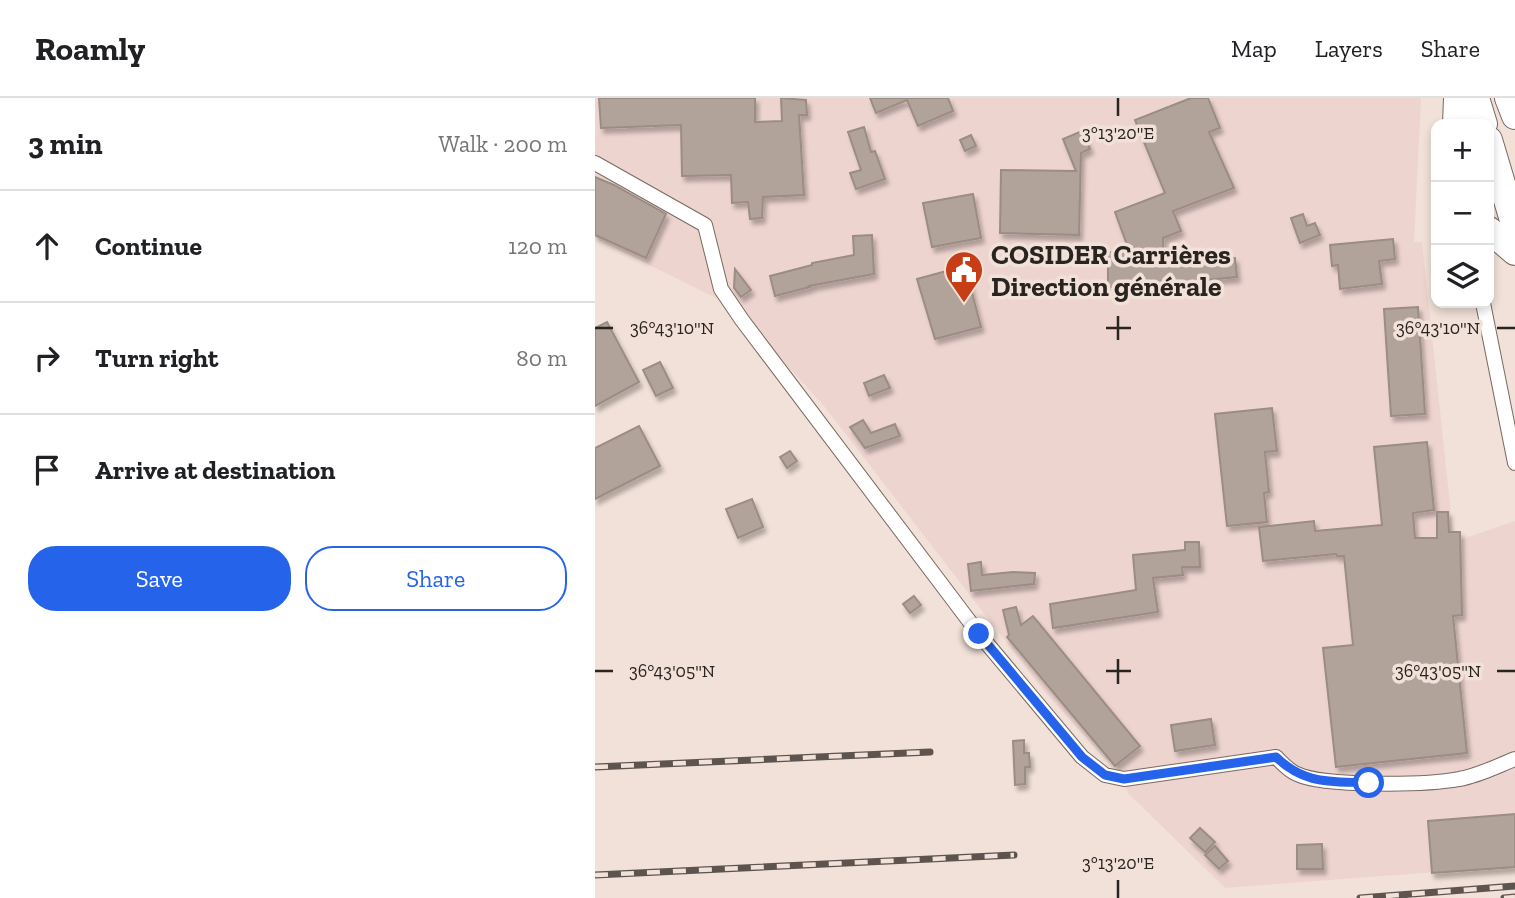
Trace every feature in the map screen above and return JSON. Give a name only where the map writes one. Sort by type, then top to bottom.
[{"type":"highway","points":[[1457,98],[1457,119]]},
{"type":"highway","points":[[1476,98],[1482,119]]},
{"type":"highway","points":[[1509,98],[1515,116]]},
{"type":"highway","points":[[1494,157],[1515,227]]},
{"type":"highway","points":[[1494,234],[1515,252]]},
{"type":"street","points":[[595,163],[705,225],[721,289],[742,320],[979,634],[1082,757],[1105,775],[1124,779],[1276,757],[1297,775],[1316,780],[1369,783],[1439,782],[1461,779],[1515,759]]},
{"type":"street","points":[[1484,308],[1515,463]]},
{"type":"shaded area","points":[[595,98],[1421,98],[1414,242],[1422,242],[1454,542],[1515,521],[1515,866],[1225,888],[1128,793],[1120,769],[1106,760],[1044,691],[824,406],[734,307],[595,238]]},
{"type":"building","points":[[599,98],[755,98],[755,122],[782,121],[781,98],[806,100],[807,115],[799,115],[804,195],[763,197],[762,218],[750,219],[748,202],[732,203],[731,175],[682,176],[681,125],[601,128]]},
{"type":"building","points":[[870,98],[948,98],[953,111],[918,126],[907,100],[876,113]]},
{"type":"building","points":[[1191,98],[1208,98],[1220,128],[1209,132],[1234,188],[1173,211],[1181,231],[1163,238],[1164,265],[1235,258],[1237,277],[1108,287],[1108,252],[1130,253],[1115,212],[1165,193],[1135,120]]},
{"type":"building","points":[[864,127],[871,152],[875,151],[885,179],[856,189],[850,173],[861,170],[848,132]]},
{"type":"building","points":[[1082,131],[1090,149],[1081,153],[1079,235],[1000,233],[1001,170],[1076,171],[1063,139]]},
{"type":"building","points":[[971,135],[976,146],[965,151],[960,140]]},
{"type":"building","points":[[595,177],[666,214],[646,258],[595,235]]},
{"type":"building","points":[[973,194],[981,238],[932,247],[923,203]]},
{"type":"building","points":[[1303,214],[1307,226],[1315,223],[1320,235],[1300,243],[1291,218]]},
{"type":"building","points":[[872,235],[874,274],[809,286],[775,296],[770,276],[812,263],[854,255],[853,236]]},
{"type":"building","points":[[1393,239],[1395,259],[1379,261],[1382,284],[1340,289],[1338,265],[1332,266],[1330,245]]},
{"type":"building","name":"COSIDER Carrières Direction générale","points":[[965,266],[981,327],[935,339],[917,279]]},
{"type":"building","points":[[735,269],[751,290],[741,297],[734,288]]},
{"type":"building","points":[[1418,307],[1425,414],[1391,416],[1384,309]]},
{"type":"building","points":[[607,322],[639,382],[595,406],[595,328]]},
{"type":"building","points":[[660,362],[673,388],[656,396],[643,370]]},
{"type":"building","points":[[884,375],[890,388],[869,396],[864,383]]},
{"type":"building","points":[[1272,408],[1277,451],[1265,452],[1269,492],[1264,493],[1267,522],[1227,526],[1215,414]]},
{"type":"building","points":[[863,420],[871,433],[895,424],[900,436],[865,448],[850,427]]},
{"type":"building","points":[[639,426],[660,466],[595,499],[595,448]]},
{"type":"building","points":[[1427,442],[1434,510],[1413,513],[1415,538],[1437,538],[1437,512],[1448,512],[1449,532],[1460,532],[1462,615],[1453,616],[1467,753],[1336,767],[1323,648],[1353,645],[1344,556],[1336,554],[1263,561],[1259,527],[1314,521],[1315,531],[1382,525],[1374,447]]},
{"type":"building","points":[[790,451],[797,461],[787,468],[780,457]]},
{"type":"building","points":[[752,499],[763,527],[738,538],[726,509]]},
{"type":"building","points":[[1185,542],[1199,542],[1200,567],[1182,567],[1183,575],[1153,578],[1158,612],[1053,628],[1050,604],[1136,590],[1133,555],[1185,550]]},
{"type":"building","points":[[981,562],[982,575],[1035,573],[1034,584],[971,591],[968,564]]},
{"type":"building","points":[[914,596],[921,605],[910,613],[903,604]]},
{"type":"building","points":[[1016,607],[1021,625],[1033,616],[1140,746],[1115,766],[1007,637],[1009,635],[1003,610]]},
{"type":"building","points":[[1211,719],[1215,745],[1175,751],[1171,725]]},
{"type":"building","points":[[1024,740],[1024,753],[1029,753],[1030,767],[1025,767],[1025,784],[1015,785],[1013,741]]},
{"type":"building","points":[[1515,814],[1515,867],[1432,873],[1428,821]]},
{"type":"building","points":[[1200,828],[1215,842],[1205,852],[1190,838]]},
{"type":"building","points":[[1322,844],[1323,869],[1297,869],[1297,845]]},
{"type":"building","points":[[1215,846],[1228,861],[1219,869],[1205,855]]},
{"type":"railway","points":[[595,767],[930,752]]},
{"type":"railway","points":[[595,875],[1014,855]]},
{"type":"railway","points":[[1360,898],[1515,886]]},
{"type":"railway","points":[[1504,898],[1515,897]]},
{"type":"place","name":"COSIDER Carrières Direction générale","points":[[964,304]]},
{"type":"route","points":[[979,634],[1082,757],[1105,775],[1124,779],[1276,757],[1297,775],[1316,780],[1369,783]]}]
